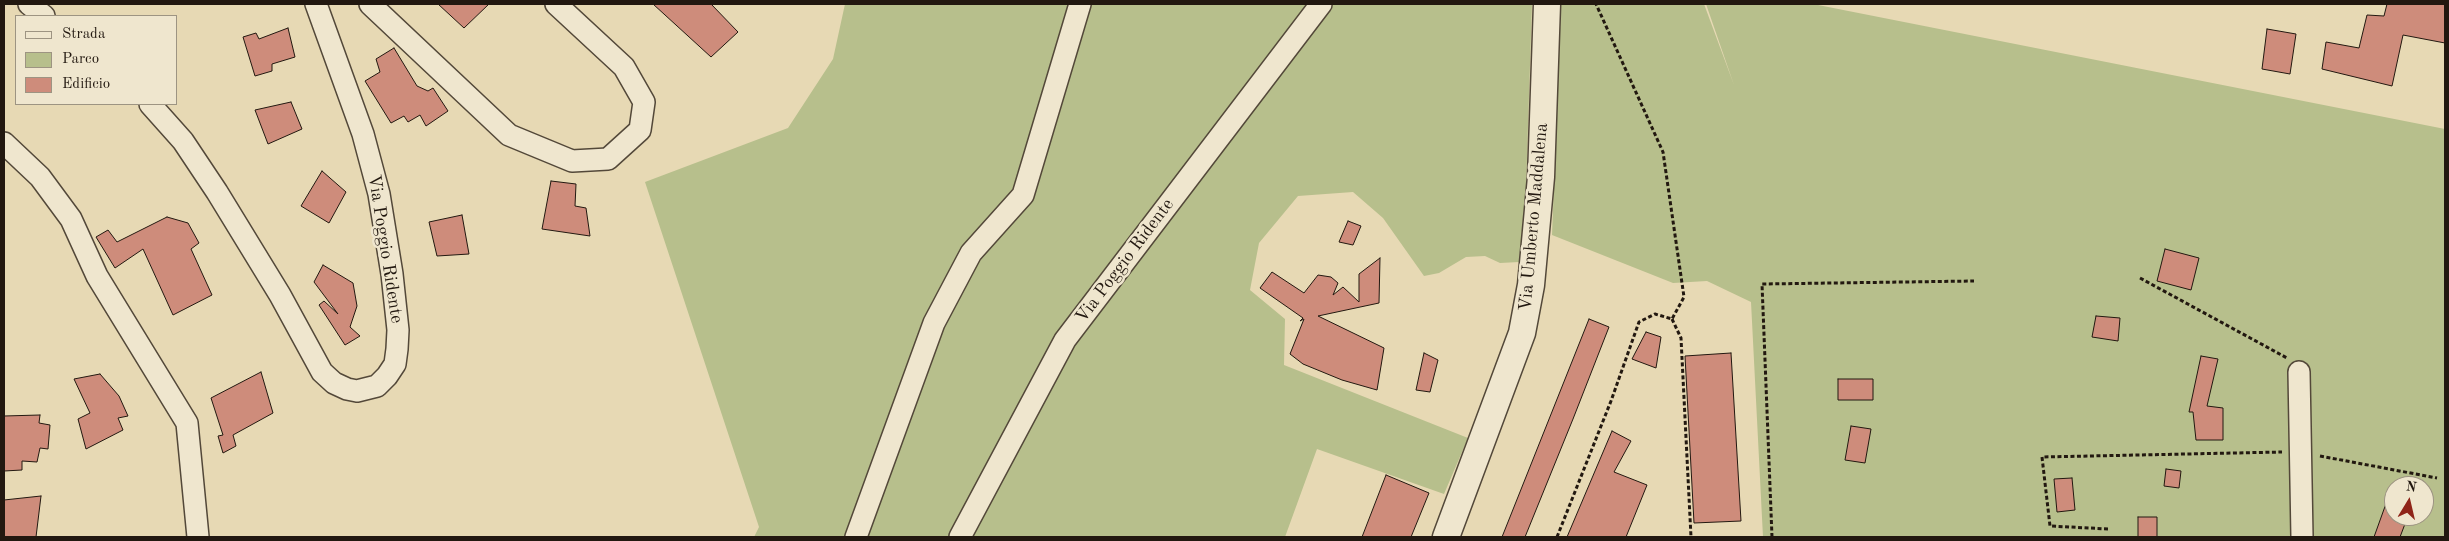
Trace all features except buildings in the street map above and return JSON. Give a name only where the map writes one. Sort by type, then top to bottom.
[{"type":"street","points":[[29,4],[43,15]]},
{"type":"street","name":"Via Poggio Ridente","points":[[151,105],[183,140],[217,192],[280,294],[322,372],[334,383],[347,389],[357,391],[377,386],[387,376],[394,364],[397,349],[398,330],[392,274],[379,194],[363,134],[316,4]]},
{"type":"street","points":[[370,4],[509,135],[572,161],[608,159],[640,130],[644,102],[624,68],[556,4]]},
{"type":"street","points":[[856,537],[914,372],[934,323],[971,253],[1023,195],[1080,4]]},
{"type":"street","name":"Via Poggio Ridente","points":[[960,537],[1065,340],[1321,4]]},
{"type":"street","name":"Via Umberto Maddalena","points":[[1446,537],[1522,333],[1531,285],[1541,177],[1547,4]]},
{"type":"street","points":[[4,143],[40,177],[70,219],[97,276],[187,423],[198,537]]},
{"type":"street","points":[[2299,372],[2302,537]]},
{"type":"path","points":[[1596,4],[1663,152],[1684,297],[1672,319]]},
{"type":"path","points":[[2140,278],[2289,360],[2299,372]]},
{"type":"path","points":[[1772,537],[1762,284],[1974,282]]},
{"type":"path","points":[[1557,537],[1640,322],[1655,314],[1672,319]]},
{"type":"path","points":[[1672,319],[1680,338],[1691,537]]},
{"type":"path","points":[[2108,529],[2050,526],[2042,456],[2299,452],[2437,478]]},
{"type":"green space","points":[[845,4],[1532,4],[1526,188],[1519,262],[1500,263],[1485,256],[1466,257],[1439,273],[1424,276],[1383,218],[1353,192],[1298,196],[1259,243],[1250,290],[1285,319],[1284,365],[1468,438],[1444,494],[1317,449],[1285,537],[754,537],[759,527],[645,182],[788,128],[833,59]]},
{"type":"green space","points":[[1561,4],[1704,4],[1734,85],[1706,4],[1813,4],[2445,129],[2445,537],[1763,537],[1751,302],[1707,281],[1673,283],[1552,235]]}]
